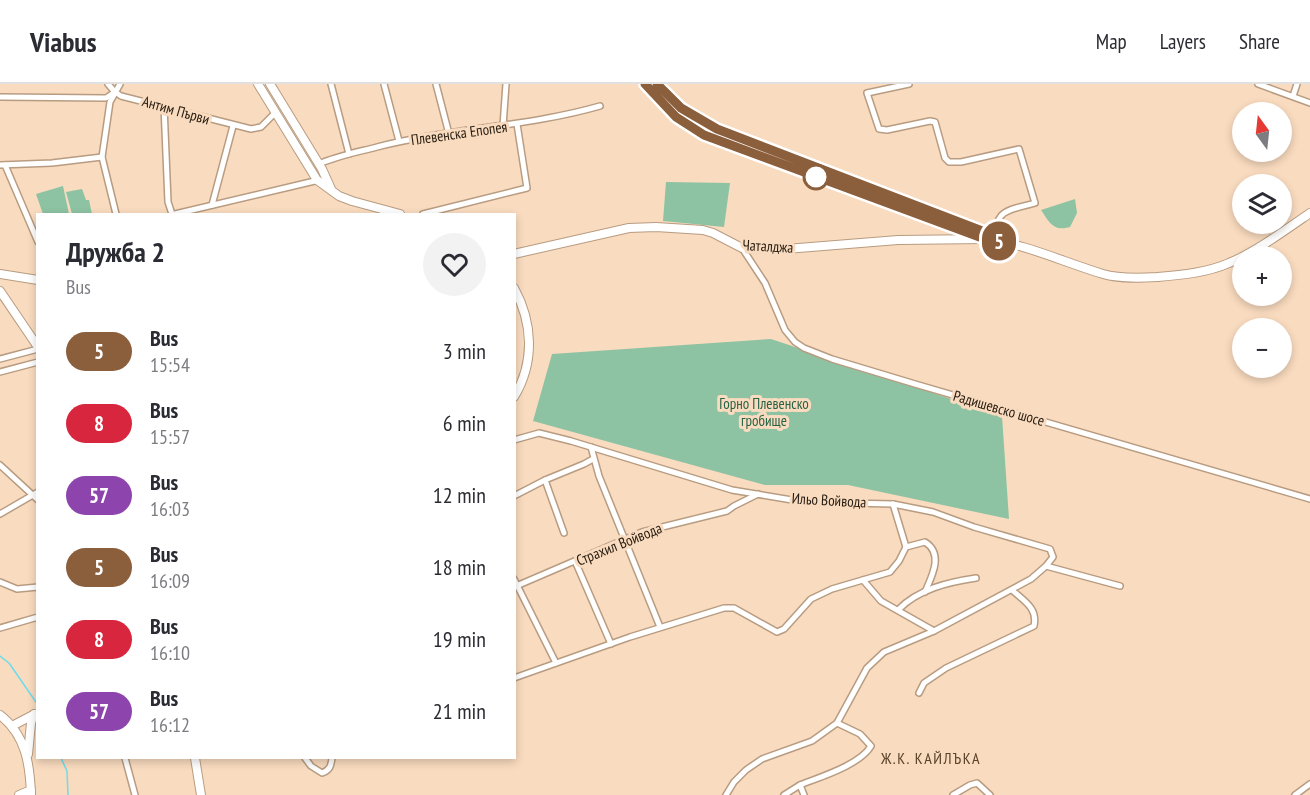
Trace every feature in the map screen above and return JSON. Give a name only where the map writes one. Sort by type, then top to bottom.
[{"type":"street","points":[[108,84],[115,92]]},
{"type":"street","points":[[116,213],[102,157],[110,102],[120,84]]},
{"type":"street","points":[[258,84],[317,180],[339,196],[396,213]]},
{"type":"street","points":[[270,84],[327,177],[331,189]]},
{"type":"street","points":[[331,84],[349,154]]},
{"type":"street","points":[[384,84],[399,141]]},
{"type":"street","points":[[436,84],[449,134]]},
{"type":"street","points":[[503,126],[506,84]]},
{"type":"street","points":[[645,84],[676,117],[704,135],[988,237],[1038,251],[1105,275],[1138,278],[1187,275],[1229,263],[1310,213]]},
{"type":"street","points":[[657,84],[681,108],[723,132],[988,237]]},
{"type":"street","points":[[909,84],[867,93],[879,129],[887,130],[930,121],[935,122],[945,158],[949,162],[961,162],[1019,148],[1035,203],[1006,212],[988,237]]},
{"type":"street","points":[[1258,84],[1310,103]]},
{"type":"street","points":[[1293,96],[1297,84]]},
{"type":"street","name":"Антим Първи","points":[[0,97],[106,98],[115,92],[121,96],[251,129],[261,127],[275,113]]},
{"type":"street","points":[[165,106],[168,202],[174,213]]},
{"type":"street","name":"Плевенска Епопея","points":[[319,164],[399,141],[568,116],[600,106]]},
{"type":"street","points":[[286,130],[295,124]]},
{"type":"street","points":[[427,213],[528,188],[518,124]]},
{"type":"street","points":[[212,205],[233,126]]},
{"type":"street","points":[[36,238],[3,165],[52,163],[102,157]]},
{"type":"street","points":[[178,213],[327,177]]},
{"type":"street","name":"Чаталджа","points":[[516,254],[629,228],[656,227],[703,230],[742,248],[786,249],[898,240],[988,237]]},
{"type":"street","name":"Радишевско шосе","points":[[742,248],[765,283],[785,330],[795,342],[804,348],[904,381],[1310,499]]},
{"type":"street","points":[[0,274],[36,280]]},
{"type":"street","points":[[0,291],[36,345]]},
{"type":"street","points":[[516,293],[527,319],[529,350],[527,372],[516,393]]},
{"type":"street","points":[[0,359],[36,349]]},
{"type":"street","points":[[0,372],[36,363]]},
{"type":"street","name":"Ильо Войвода","points":[[516,439],[539,433],[732,490],[804,502],[893,504],[933,512],[974,527],[1050,549],[1053,557],[1046,566]]},
{"type":"street","points":[[591,447],[593,459],[660,627]]},
{"type":"street","points":[[516,495],[593,459]]},
{"type":"street","points":[[0,465],[36,496],[0,514]]},
{"type":"street","points":[[545,480],[564,533]]},
{"type":"street","name":"Страхил Войвода","points":[[516,584],[657,527],[727,511],[758,494]]},
{"type":"street","points":[[516,677],[660,627],[723,608],[734,608],[777,632],[784,629],[812,599],[832,589],[890,572],[900,561],[906,547],[893,504]]},
{"type":"street","points":[[906,547],[925,542],[932,546],[935,568],[925,592]]},
{"type":"street","points":[[575,561],[611,644]]},
{"type":"street","points":[[726,795],[734,782],[746,770],[762,759],[812,741],[837,723],[867,668],[884,652],[934,631],[1012,590],[1031,579],[1046,566],[1120,586]]},
{"type":"street","points":[[898,609],[905,602],[950,582],[976,578]]},
{"type":"street","points":[[863,580],[881,601],[934,631]]},
{"type":"street","points":[[0,582],[17,589],[36,587]]},
{"type":"street","points":[[516,584],[556,663]]},
{"type":"street","points":[[919,693],[924,683],[946,668],[1034,626],[1036,618],[1034,609],[1012,590]]},
{"type":"street","points":[[0,628],[36,618]]},
{"type":"street","points":[[12,726],[36,713]]},
{"type":"street","points":[[27,761],[31,723],[36,713]]},
{"type":"street","points":[[0,716],[12,726],[21,739],[27,761],[31,793],[19,795]]},
{"type":"street","points":[[784,795],[800,785],[854,762],[867,754],[871,746],[867,741],[860,734],[837,723]]},
{"type":"street","points":[[125,759],[135,795]]},
{"type":"street","points":[[195,759],[201,795]]},
{"type":"street","points":[[306,759],[311,766],[322,773],[332,765],[332,759]]},
{"type":"street","points":[[955,795],[970,784],[977,783],[990,795]]},
{"type":"street","points":[[1295,795],[1310,784]]},
{"type":"street","points":[[800,785],[804,795]]},
{"type":"green space","points":[[666,182],[730,183],[724,227],[663,221]]},
{"type":"green space","points":[[63,186],[69,213],[43,213],[36,194]]},
{"type":"green space","points":[[82,189],[86,200],[89,200],[92,213],[72,213],[66,192]]},
{"type":"green space","points":[[1075,199],[1077,213],[1070,227],[1055,227],[1041,210]]},
{"type":"green space","name":"Горно Плевенско гробище","points":[[771,339],[1002,416],[1009,519],[848,485],[765,485],[533,421],[552,354]]},
{"type":"waterway","points":[[0,656],[9,663],[36,702]]},
{"type":"waterway","points":[[61,759],[67,771],[68,795]]},
{"type":"bus line","name":"5","points":[[645,84],[676,117],[704,135],[985,239],[1005,242],[990,234],[717,129],[681,108],[657,84]]},
{"type":"district","name":"Ж.К. КАЙЛЪКА","points":[[931,758]]}]
